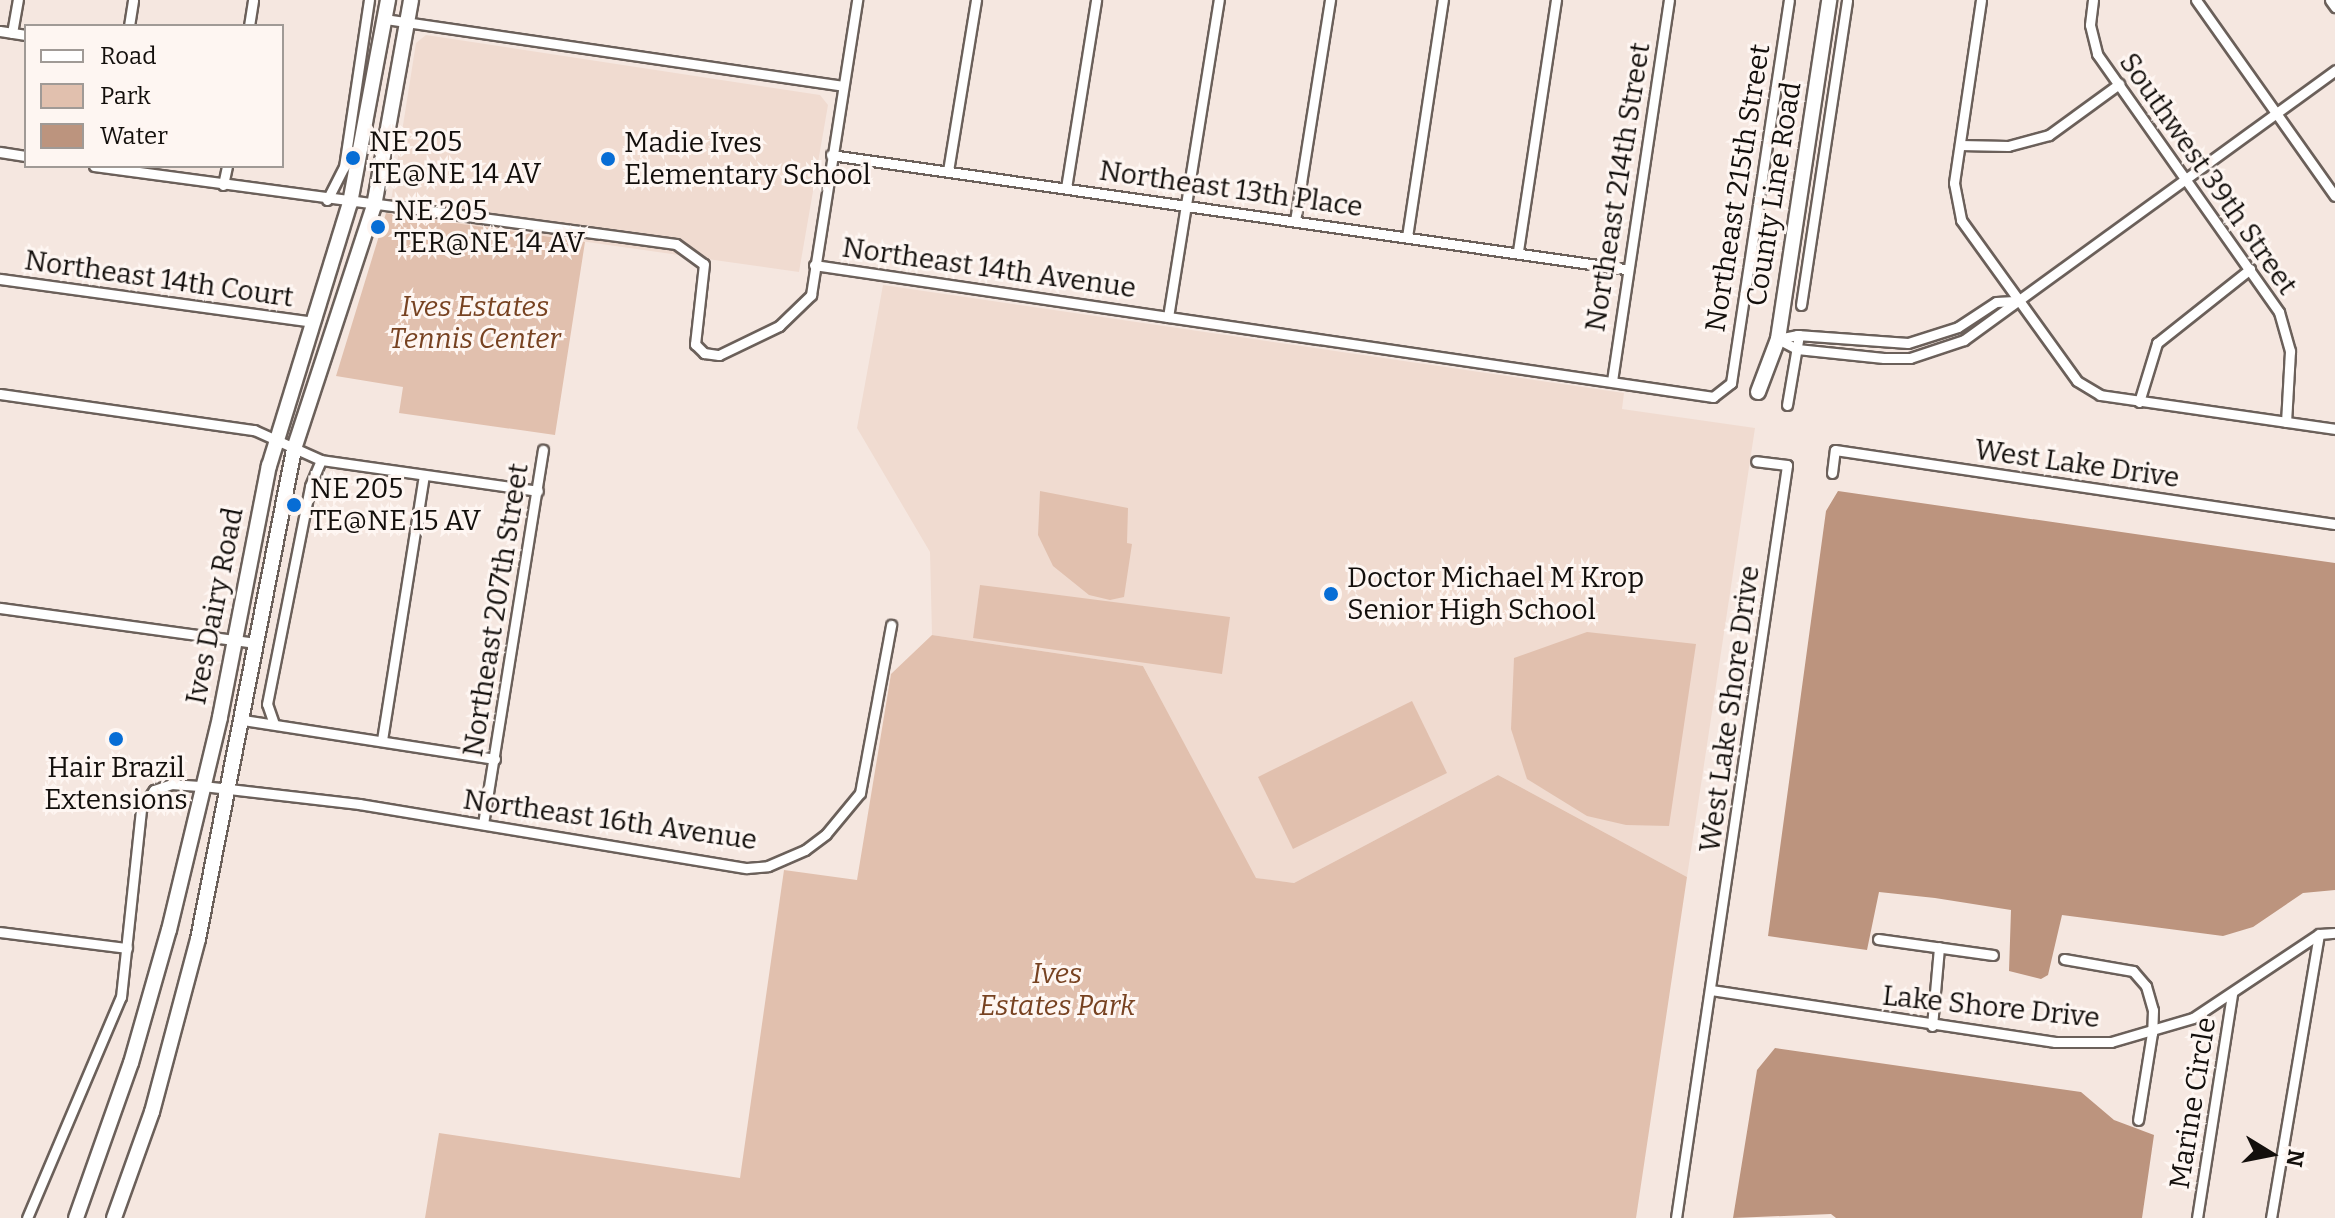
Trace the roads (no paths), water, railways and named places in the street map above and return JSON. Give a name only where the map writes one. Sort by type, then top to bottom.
[{"type":"main road","name":"Ives Dairy Road","points":[[76,1218],[144,1021],[203,786],[277,441],[350,203],[388,0]]},
{"type":"main road","name":"Ives Dairy Road","points":[[114,1218],[167,1063],[243,720],[294,449],[374,206],[411,0]]},
{"type":"main road","name":"County Line Road","points":[[1758,392],[1778,339],[1829,0]]},
{"type":"street","points":[[12,33],[18,0]]},
{"type":"street","points":[[129,24],[133,0]]},
{"type":"street","points":[[249,24],[253,0]]},
{"type":"street","points":[[327,200],[344,167],[369,0]]},
{"type":"street","points":[[814,265],[857,0]]},
{"type":"street","points":[[948,171],[976,0]]},
{"type":"street","points":[[1066,188],[1096,0]]},
{"type":"street","points":[[1168,317],[1219,0]]},
{"type":"street","points":[[1295,221],[1330,0]]},
{"type":"street","points":[[1407,237],[1443,0]]},
{"type":"street","points":[[1518,251],[1556,0]]},
{"type":"street","name":"Northeast 214th Street","points":[[1612,381],[1625,269],[1669,0]]},
{"type":"street","name":"Northeast 215th Street","points":[[1731,383],[1789,0]]},
{"type":"street","points":[[1801,305],[1847,0]]},
{"type":"street","points":[[1981,0],[1954,183],[1961,220],[2015,301],[2077,381],[2100,395],[2335,429]]},
{"type":"street","name":"Southwest 39th Street","points":[[2093,0],[2092,40],[2119,84],[2279,312],[2290,351],[2286,422]]},
{"type":"street","points":[[2196,0],[2335,196]]},
{"type":"street","points":[[2330,0],[2335,7]]},
{"type":"street","points":[[385,19],[842,86]]},
{"type":"street","points":[[0,31],[24,35]]},
{"type":"street","points":[[1778,339],[1797,349],[1910,358],[1964,340],[2003,316],[2015,301],[2335,70]]},
{"type":"street","points":[[1960,145],[2008,146],[2049,135],[2119,84]]},
{"type":"street","points":[[0,152],[24,156]]},
{"type":"street","name":"Northeast 13th Place","points":[[831,155],[1518,251],[1625,269]]},
{"type":"street","name":"Northeast 14th Avenue","points":[[108,168],[327,200],[676,244],[704,264],[693,332],[704,353],[740,349],[779,326],[811,295],[814,265],[1612,381],[1701,397],[1722,393],[1731,383]]},
{"type":"street","points":[[223,185],[227,168]]},
{"type":"street","points":[[2139,402],[2157,343],[2250,269]]},
{"type":"street","name":"Northeast 14th Court","points":[[0,279],[313,322]]},
{"type":"street","points":[[1778,339],[1799,335],[1908,343],[1958,327],[1996,302],[2015,301]]},
{"type":"street","points":[[1787,405],[1799,335]]},
{"type":"street","points":[[0,394],[254,430],[321,460],[538,491]]},
{"type":"street","name":"Northeast 207th Street","points":[[483,824],[543,450]]},
{"type":"street","name":"West Lake Drive","points":[[1832,473],[1835,450],[2335,524]]},
{"type":"street","points":[[274,724],[267,704],[310,486],[321,460]]},
{"type":"street","name":"West Lake Shore Drive","points":[[1711,990],[1787,465],[1756,461]]},
{"type":"street","points":[[382,740],[424,476]]},
{"type":"street","points":[[0,608],[257,643]]},
{"type":"street","name":"Northeast 16th Avenue","points":[[127,948],[141,809],[154,790],[171,784],[483,824],[747,868],[788,859],[826,834],[860,793],[891,625]]},
{"type":"street","points":[[243,720],[495,759]]},
{"type":"street","points":[[0,932],[127,948],[121,997],[106,1038],[27,1218]]},
{"type":"street","points":[[2271,1218],[2319,934],[2335,933]]},
{"type":"street","name":"Lake Shore Drive","points":[[1711,990],[1932,1026],[2055,1042],[2111,1042],[2152,1033],[2193,1018],[2319,934]]},
{"type":"street","points":[[1878,939],[1993,955]]},
{"type":"street","points":[[1932,1026],[1939,947]]},
{"type":"street","points":[[2064,959],[2133,971],[2146,986],[2153,1010],[2152,1033],[2138,1120]]},
{"type":"street","points":[[1676,1218],[1711,990]]},
{"type":"street","name":"Marine Circle","points":[[2197,1218],[2232,994]]},
{"type":"water","points":[[1838,491],[2335,563],[2335,890],[2303,893],[2253,927],[2223,936],[2062,915],[2048,975],[2041,979],[2009,971],[2011,910],[1935,898],[1879,892],[1867,950],[1768,936],[1826,511]]},
{"type":"water","points":[[1775,1048],[2081,1092],[2114,1120],[2154,1135],[2142,1218],[1836,1218],[1831,1214],[1733,1218],[1757,1070]]},
{"type":"place","name":"NE 205 TE@NE 14 AV","points":[[353,158]]},
{"type":"place","name":"Madie Ives Elementary School","points":[[608,159]]},
{"type":"place","name":"NE 205 TER@NE 14 AV","points":[[378,227]]},
{"type":"place","name":"NE 205 TE@NE 15 AV","points":[[294,505]]},
{"type":"place","name":"Doctor Michael M Krop Senior High School","points":[[1331,594]]},
{"type":"place","name":"Hair Brazil Extensions","points":[[116,739]]},
{"type":"park label","name":"Ives Estates Tennis Center","points":[[475,323]]},
{"type":"park label","name":"Ives Estates Park","points":[[1057,990]]}]
